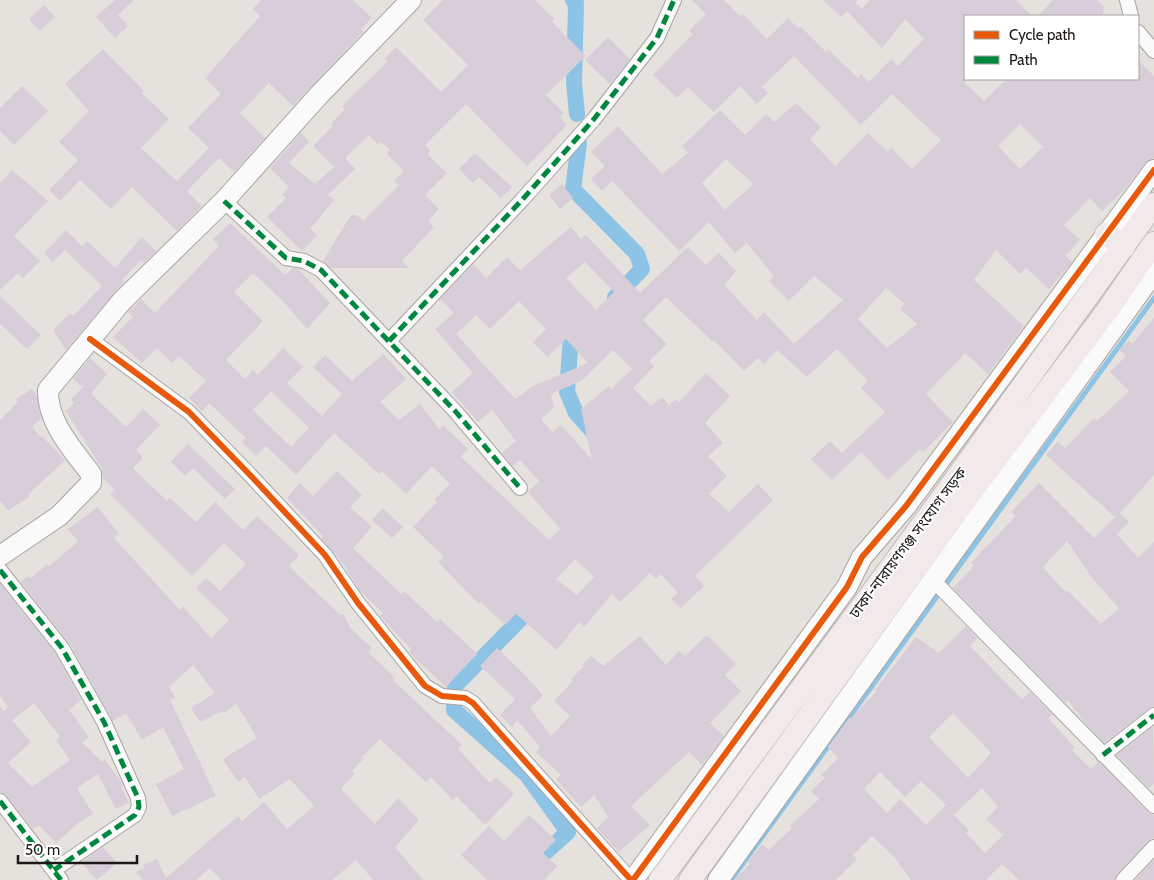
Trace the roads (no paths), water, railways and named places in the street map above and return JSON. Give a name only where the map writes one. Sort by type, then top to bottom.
[{"type":"main road","name":"ঢাকা-নারায়ণগঞ্জ সংযোগ সড়ক","points":[[660,880],[1115,240],[1154,204]]},
{"type":"main road","name":"ঢাকা-নারায়ণগঞ্জ সংযোগ সড়ক","points":[[690,880],[1151,261]]},
{"type":"street","points":[[0,556],[59,516],[91,483],[91,474],[62,434],[47,404],[48,390],[122,301],[224,201],[319,95],[411,0]]},
{"type":"street","points":[[389,341],[522,200],[594,119],[657,38],[674,0]]},
{"type":"street","points":[[1127,0],[1131,15]]},
{"type":"street","points":[[1139,33],[1154,51]]},
{"type":"street","points":[[90,339],[195,419],[325,555],[358,603],[425,686],[442,696],[465,698],[473,703],[632,880],[847,587],[862,557],[906,506],[1115,240],[1154,170]]},
{"type":"street","points":[[224,201],[286,258],[304,261],[321,270],[456,412],[520,488]]},
{"type":"street","points":[[718,880],[933,580],[1151,261]]},
{"type":"street","points":[[0,570],[62,648],[104,722],[138,798],[139,807],[135,815],[58,875],[0,801]]},
{"type":"street","points":[[933,580],[1154,806]]},
{"type":"street","points":[[1103,755],[1154,716]]},
{"type":"street","points":[[1123,880],[1154,847]]},
{"type":"waterway","points":[[573,0],[576,3],[574,83],[577,114]]},
{"type":"waterway","points":[[579,143],[573,189],[637,254],[642,269],[615,297]]},
{"type":"waterway","points":[[731,880],[1154,298]]},
{"type":"waterway","points":[[582,327],[571,336],[567,392],[576,413],[598,437]]},
{"type":"waterway","points":[[515,880],[568,832],[527,775],[454,710],[455,686],[536,603]]}]
